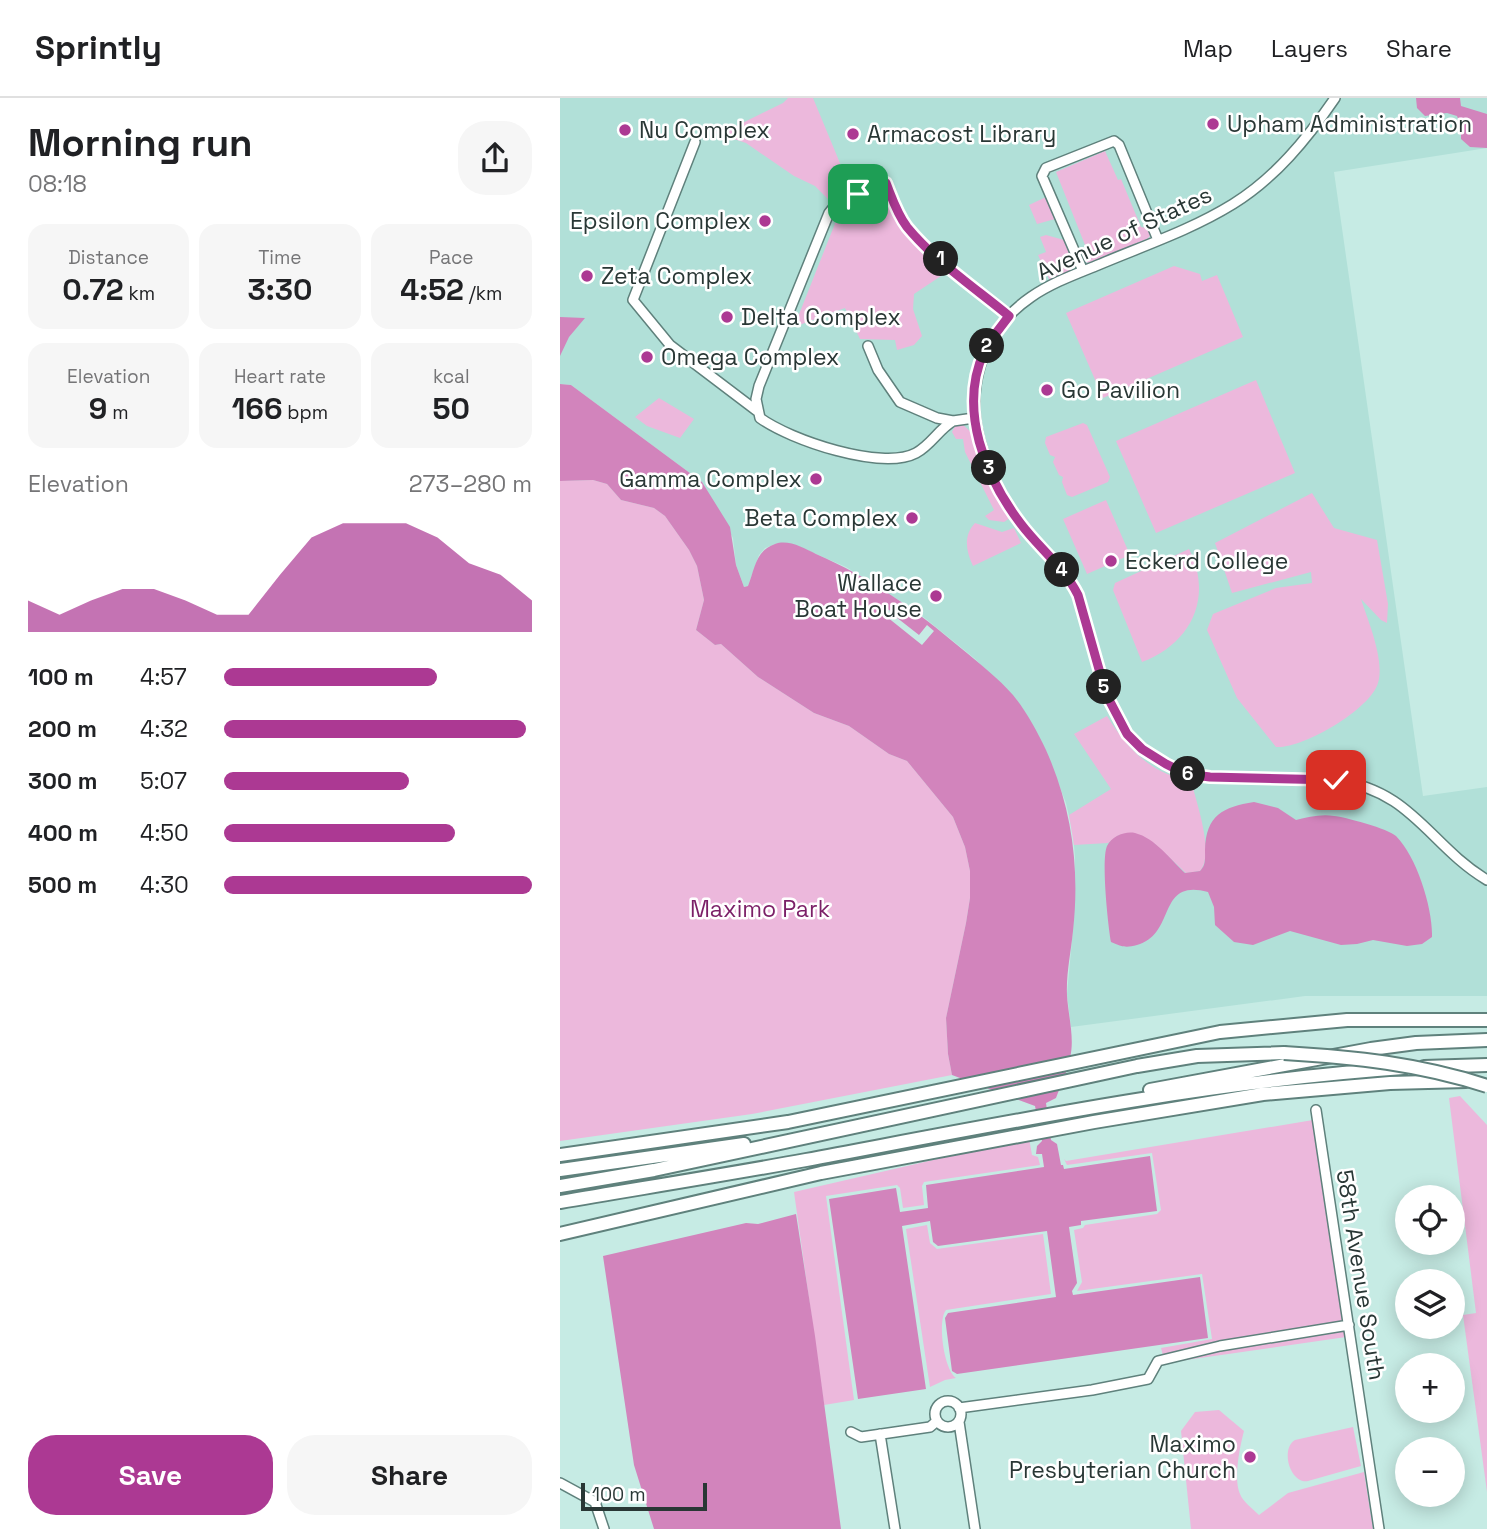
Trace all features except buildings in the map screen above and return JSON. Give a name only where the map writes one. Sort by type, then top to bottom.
[{"type":"highway","points":[[560,1156],[788,1122],[1206,1034],[1347,1020],[1487,1020]]},
{"type":"highway","points":[[1110,1104],[1140,1092],[1371,1049],[1416,1043],[1487,1040]]},
{"type":"highway","points":[[560,1186],[654,1170],[1094,1074],[1197,1056],[1284,1052],[1356,1057],[1398,1063],[1487,1086]]},
{"type":"highway","points":[[560,1202],[1110,1104],[1340,1072],[1487,1065]]},
{"type":"highway","points":[[560,1234],[821,1173],[1011,1136],[1263,1094],[1390,1083],[1487,1081]]},
{"type":"highway","points":[[560,1170],[737,1143],[765,1146]]},
{"type":"street","name":"Avenue of States","points":[[1335,98],[1301,144],[1267,178],[1235,203],[1029,298],[994,334],[984,353],[974,394],[974,418],[982,449],[998,486],[1019,522],[1070,580],[1078,595],[1106,694],[1127,734],[1142,749],[1186,774],[1356,783],[1399,803],[1487,880]]},
{"type":"street","points":[[1083,271],[1042,176],[1045,168],[1114,141],[1119,145],[1158,240]]},
{"type":"street","points":[[695,142],[633,300],[670,345],[757,411]]},
{"type":"street","points":[[974,418],[950,423],[915,454],[898,459],[872,459],[774,428],[760,418],[756,399],[829,213],[837,204],[886,183],[896,209],[912,232],[1009,316]]},
{"type":"street","points":[[867,346],[878,370],[900,402],[950,423]]},
{"type":"street","name":"58th Avenue South","points":[[1317,1110],[1379,1529]]},
{"type":"street","points":[[959,1408],[1092,1390],[1148,1379],[1158,1361],[1220,1346],[1349,1325]]},
{"type":"street","points":[[951,1402],[959,1408],[961,1418],[950,1427],[937,1421],[936,1411],[942,1403],[951,1402]]},
{"type":"street","points":[[851,1432],[861,1437],[930,1427],[937,1421]]},
{"type":"street","points":[[958,1422],[975,1529]]},
{"type":"street","points":[[880,1434],[895,1529]]},
{"type":"street","points":[[560,1483],[596,1502],[604,1529]]},
{"type":"shaded area","name":"Eckerd College","points":[[560,98],[1487,98],[1487,148],[1334,172],[1423,796],[1487,787],[1487,996],[1305,996],[1071,1027],[1067,994],[1073,929],[1073,834],[1066,803],[1045,749],[1012,695],[974,658],[916,611],[846,567],[800,547],[778,543],[765,548],[759,555],[748,586],[744,587],[736,565],[733,538],[702,482],[571,385],[560,384]]},
{"type":"shaded area","points":[[1416,98],[1460,98],[1461,106],[1487,114],[1487,148],[1470,147],[1461,139],[1461,126],[1457,116],[1447,113],[1425,116],[1417,108]]},
{"type":"shaded area","points":[[560,317],[585,318],[569,337],[560,356]]},
{"type":"shaded area","points":[[560,384],[571,385],[702,482],[730,527],[736,565],[744,587],[748,586],[763,551],[775,544],[791,543],[836,563],[874,584],[945,635],[1013,695],[1031,721],[1043,743],[1062,794],[1074,861],[1075,908],[1067,987],[1071,1050],[1056,1098],[1046,1103],[1051,1140],[1057,1144],[1064,1169],[1150,1156],[1157,1211],[1081,1221],[1081,1225],[1069,1227],[1077,1283],[1072,1291],[1073,1295],[1200,1277],[1208,1338],[957,1374],[952,1371],[945,1318],[948,1313],[1056,1297],[1047,1231],[938,1246],[933,1242],[930,1221],[902,1226],[926,1389],[858,1399],[829,1199],[896,1188],[900,1212],[928,1208],[926,1185],[1044,1167],[1042,1154],[1036,1154],[1037,1146],[1042,1141],[1035,1106],[952,1075],[946,1018],[970,898],[970,871],[965,847],[953,817],[907,761],[889,754],[849,726],[814,713],[758,677],[721,644],[715,645],[696,630],[704,600],[697,566],[665,516],[654,508],[621,500],[607,484],[593,480],[560,481]]},
{"type":"shaded area","points":[[1254,802],[1278,808],[1296,820],[1329,815],[1357,821],[1396,836],[1411,857],[1427,898],[1432,937],[1422,944],[1407,946],[1373,940],[1341,945],[1290,931],[1253,945],[1234,942],[1215,925],[1214,907],[1208,892],[1192,890],[1181,893],[1173,900],[1158,930],[1149,939],[1130,946],[1111,942],[1105,853],[1112,839],[1119,835],[1135,833],[1156,844],[1185,873],[1200,871],[1204,864],[1206,838],[1213,821],[1225,810]]},
{"type":"shaded area","points":[[796,1214],[841,1529],[654,1529],[634,1465],[603,1256]]},
{"type":"green space","points":[[788,98],[813,98],[842,168],[828,199],[815,186],[794,176],[746,143],[713,132],[726,131]]},
{"type":"green space","points":[[1105,151],[1118,180],[1121,179],[1141,227],[1150,228],[1150,236],[1088,263],[1080,254],[1087,250],[1056,172]]},
{"type":"green space","points":[[877,189],[888,190],[896,210],[950,270],[914,294],[913,309],[922,336],[914,345],[897,350],[895,340],[860,339],[845,308],[794,327],[836,221],[828,220],[838,207]]},
{"type":"green space","points":[[1046,197],[1055,219],[1037,224],[1029,205]]},
{"type":"green space","points":[[1046,235],[1064,240],[1074,266],[1069,273],[1050,281],[1038,255],[1046,252],[1040,237]]},
{"type":"green space","points":[[1174,266],[1200,274],[1202,281],[1217,275],[1243,337],[1103,398],[1066,313]]},
{"type":"green space","points":[[1256,380],[1295,473],[1156,533],[1116,441]]},
{"type":"green space","points":[[659,398],[694,419],[680,438],[647,426],[635,417]]},
{"type":"green space","points":[[1083,423],[1087,425],[1110,477],[1108,482],[1072,497],[1067,495],[1063,477],[1059,475],[1053,462],[1055,457],[1050,455],[1045,443],[1046,437]]},
{"type":"green space","points":[[962,424],[972,433],[979,457],[1009,514],[1010,518],[1004,522],[989,520],[985,516],[994,510],[965,452],[963,439],[956,439],[952,432],[955,426]]},
{"type":"green space","name":"Maximo Park","points":[[593,480],[607,484],[621,500],[654,508],[665,516],[689,550],[697,566],[704,600],[696,630],[715,645],[721,644],[758,677],[814,713],[849,726],[889,754],[907,761],[953,817],[965,847],[970,871],[970,898],[946,1018],[952,1075],[752,1114],[560,1141],[560,481]]},
{"type":"green space","points":[[1312,493],[1334,528],[1377,540],[1388,604],[1387,623],[1361,599],[1375,641],[1380,674],[1372,694],[1349,716],[1302,742],[1276,747],[1237,698],[1207,630],[1213,614],[1276,588],[1312,583],[1311,572],[1232,593],[1215,543]]},
{"type":"green space","points":[[1106,500],[1130,555],[1087,574],[1063,519]]},
{"type":"green space","points":[[975,523],[1002,532],[1014,528],[1021,543],[973,566],[967,544]]},
{"type":"green space","points":[[1189,549],[1199,585],[1198,602],[1193,617],[1173,644],[1142,662],[1113,590],[1115,583]]},
{"type":"green space","points":[[1107,716],[1141,758],[1164,772],[1191,780],[1205,840],[1206,852],[1200,871],[1186,873],[1155,844],[1119,835],[1108,843],[1074,845],[1069,815],[1111,789],[1074,734]]},
{"type":"green space","points":[[1460,1096],[1487,1125],[1487,1492],[1465,1330],[1465,1315],[1476,1313],[1465,1225],[1465,1185],[1460,1185],[1449,1098]]},
{"type":"green space","points":[[1313,1120],[1344,1322],[1215,1343],[1217,1351],[1345,1330],[1346,1337],[1165,1363],[1161,1348],[1212,1339],[1202,1274],[1077,1291],[1082,1282],[1074,1230],[1085,1225],[1157,1214],[1161,1210],[1152,1153],[1067,1165],[1064,1159],[1066,1161]]},
{"type":"green space","points":[[1029,1138],[1032,1155],[1038,1157],[1040,1165],[924,1182],[924,1205],[903,1208],[900,1188],[897,1185],[826,1196],[854,1400],[824,1405],[794,1192]]},
{"type":"green space","points":[[927,1225],[930,1243],[937,1249],[1043,1234],[1051,1294],[946,1310],[942,1324],[943,1345],[948,1366],[956,1378],[930,1387],[906,1229]]},
{"type":"green space","points":[[1219,1410],[1244,1431],[1238,1462],[1238,1488],[1243,1500],[1259,1515],[1288,1493],[1364,1472],[1373,1529],[1191,1529],[1181,1431],[1195,1412]]},
{"type":"green space","points":[[1353,1427],[1361,1466],[1308,1481],[1296,1477],[1288,1458],[1288,1451],[1295,1440]]},
{"type":"pier","points":[[886,608],[895,614],[899,610],[896,617],[919,635],[927,625],[934,631],[922,645],[882,613]]},
{"type":"place","name":"Upham Administration","points":[[1213,124]]},
{"type":"place","name":"Nu Complex","points":[[625,130]]},
{"type":"place","name":"Armacost Library","points":[[853,134]]},
{"type":"place","name":"Epsilon Complex","points":[[765,221]]},
{"type":"place","name":"Zeta Complex","points":[[587,276]]},
{"type":"place","name":"Delta Complex","points":[[727,317]]},
{"type":"place","name":"Omega Complex","points":[[647,357]]},
{"type":"place","name":"Go Pavilion","points":[[1047,390]]},
{"type":"place","name":"Gamma Complex","points":[[816,479]]},
{"type":"place","name":"Beta Complex","points":[[912,518]]},
{"type":"place","name":"Eckerd College","points":[[1111,561]]},
{"type":"place","name":"Wallace Boat House","points":[[936,596]]},
{"type":"place","name":"Maximo Presbyterian Church","points":[[1250,1457]]},
{"type":"route","points":[[858,194],[886,183],[896,209],[912,232],[1009,316],[994,334],[984,353],[978,374],[974,394],[974,418],[982,449],[998,486],[1019,522],[1070,580],[1078,595],[1106,694],[1127,734],[1142,749],[1186,774],[1336,780]]}]
